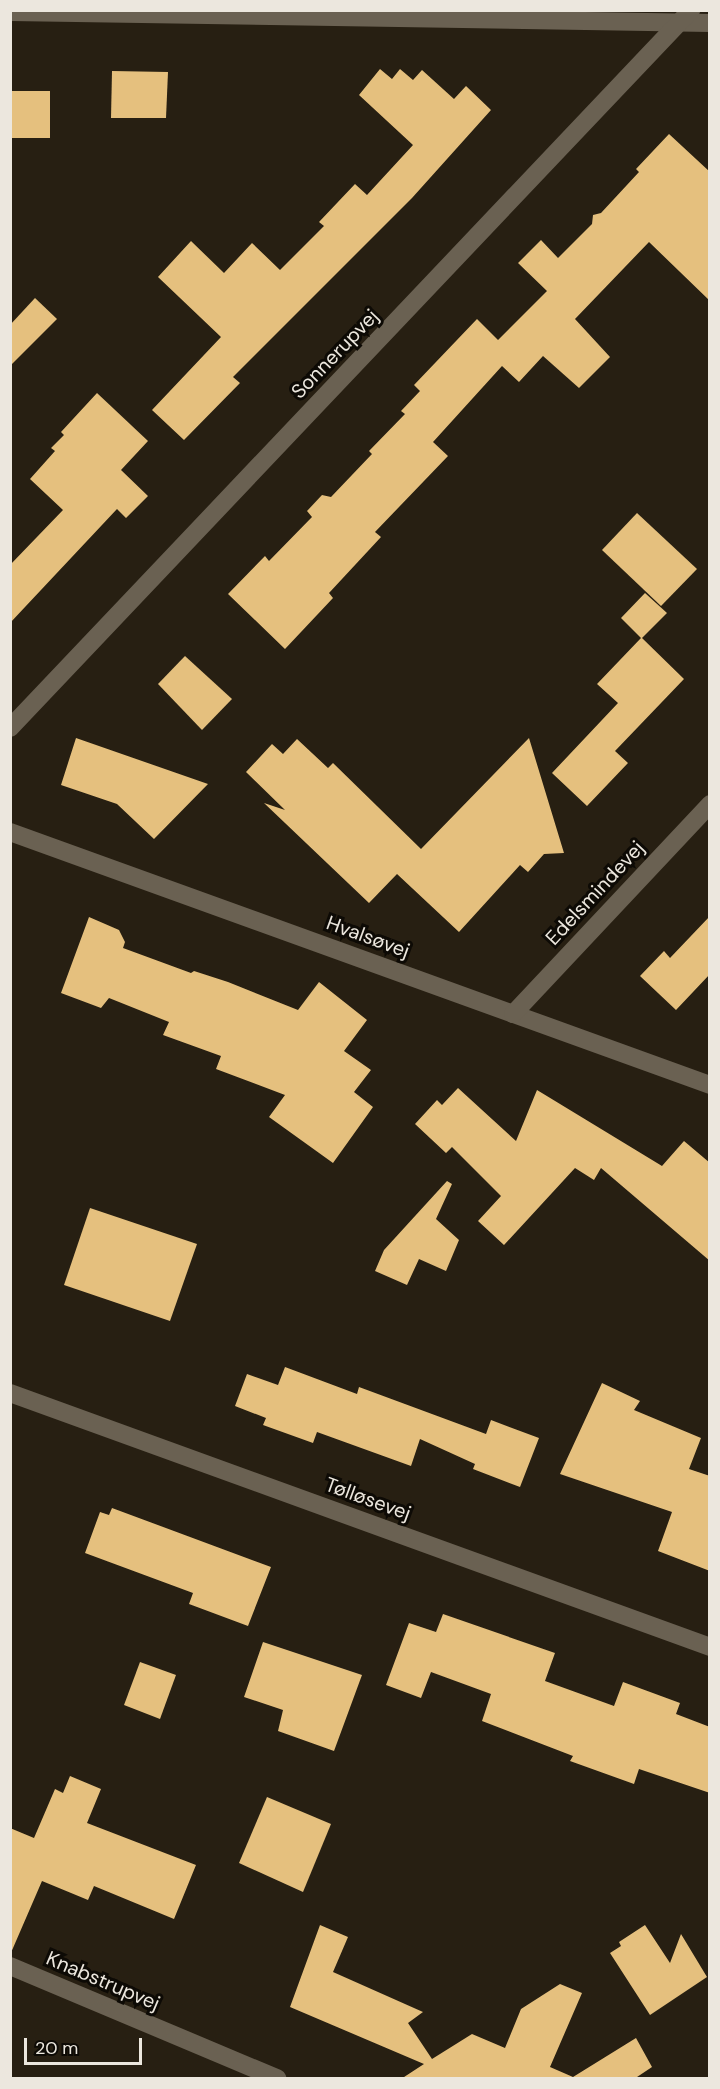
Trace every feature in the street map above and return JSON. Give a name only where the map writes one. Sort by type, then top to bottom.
[{"type":"street","points":[[10,12],[686,16],[710,23]]},
{"type":"street","name":"Sonnerupvej","points":[[10,728],[686,16]]},
{"type":"street","name":"Edelsmindevej","points":[[513,1014],[710,804]]},
{"type":"street","name":"Hvalsøvej","points":[[10,832],[710,1085]]},
{"type":"street","name":"Tølløsevej","points":[[10,1393],[710,1647]]},
{"type":"street","name":"Knabstrupvej","points":[[10,1966],[277,2079]]},
{"type":"building","points":[[380,69],[392,79],[400,69],[413,80],[422,70],[454,99],[466,86],[491,110],[412,198],[233,377],[240,383],[184,440],[152,410],[221,337],[158,277],[191,241],[224,273],[252,243],[280,270],[324,226],[319,222],[355,184],[367,195],[413,145],[359,95]]},
{"type":"building","points":[[112,71],[168,72],[166,118],[111,118]]},
{"type":"building","points":[[10,91],[50,91],[50,138],[10,138]]},
{"type":"building","points":[[669,134],[710,172],[710,301],[649,242],[575,319],[610,357],[579,388],[543,356],[519,382],[502,366],[433,442],[448,456],[375,532],[381,537],[329,593],[333,598],[285,649],[228,594],[265,556],[269,561],[312,517],[307,511],[322,495],[331,497],[372,454],[369,451],[405,414],[401,411],[420,391],[414,385],[477,319],[498,340],[547,291],[518,263],[541,240],[558,258],[592,224],[593,215],[601,213],[639,172],[636,169]]},
{"type":"building","points":[[35,298],[57,319],[10,366],[10,325]]},
{"type":"building","points":[[97,393],[148,441],[121,470],[148,496],[126,518],[117,509],[10,623],[10,565],[63,510],[30,479],[55,451],[51,448],[64,435],[61,432]]},
{"type":"building","points":[[637,513],[697,569],[661,606],[602,550]]},
{"type":"building","points":[[645,593],[667,613],[642,638],[684,679],[615,751],[628,763],[587,806],[552,773],[618,703],[597,684],[641,638],[621,618]]},
{"type":"building","points":[[185,656],[232,699],[202,730],[158,684]]},
{"type":"building","points":[[76,738],[208,784],[154,839],[117,804],[61,785]]},
{"type":"building","points":[[529,738],[564,853],[544,854],[528,872],[520,865],[459,932],[397,874],[369,903],[264,803],[285,810],[246,772],[272,744],[283,754],[297,739],[328,768],[333,763],[421,849]]},
{"type":"building","points":[[710,916],[710,974],[676,1010],[640,976],[664,951],[670,958]]},
{"type":"building","points":[[89,917],[119,930],[125,942],[123,948],[191,973],[194,971],[228,982],[298,1010],[319,982],[367,1020],[344,1051],[371,1070],[354,1092],[373,1107],[333,1163],[269,1117],[285,1095],[216,1069],[221,1056],[163,1035],[169,1022],[109,998],[101,1008],[61,993]]},
{"type":"building","points":[[458,1088],[516,1141],[537,1090],[662,1166],[684,1141],[710,1163],[710,1261],[601,1168],[594,1180],[575,1168],[504,1245],[478,1221],[501,1196],[452,1147],[446,1153],[415,1124],[437,1100],[442,1105]]},
{"type":"building","points":[[447,1181],[452,1184],[436,1219],[459,1240],[446,1271],[419,1259],[407,1285],[375,1271],[384,1250]]},
{"type":"building","points":[[90,1208],[197,1244],[170,1321],[64,1285]]},
{"type":"building","points":[[285,1367],[357,1394],[359,1387],[486,1434],[491,1420],[539,1438],[520,1487],[473,1469],[475,1464],[420,1439],[411,1466],[317,1432],[313,1443],[263,1425],[266,1418],[235,1406],[247,1374],[278,1385]]},
{"type":"building","points":[[602,1383],[640,1401],[634,1410],[701,1438],[689,1469],[710,1476],[710,1571],[658,1551],[672,1512],[560,1474]]},
{"type":"building","points":[[112,1508],[271,1567],[248,1626],[189,1604],[193,1593],[85,1553],[100,1512],[109,1515]]},
{"type":"building","points":[[443,1614],[555,1653],[545,1681],[614,1706],[623,1682],[680,1703],[676,1714],[710,1727],[710,1793],[639,1769],[634,1784],[570,1761],[573,1756],[482,1721],[491,1694],[431,1672],[421,1698],[386,1685],[409,1623],[436,1632]]},
{"type":"building","points":[[263,1642],[362,1675],[334,1751],[278,1731],[283,1710],[244,1697]]},
{"type":"building","points":[[140,1662],[176,1675],[160,1719],[124,1705]]},
{"type":"building","points":[[70,1776],[101,1789],[87,1823],[196,1865],[174,1919],[94,1886],[88,1900],[42,1881],[10,1955],[10,1828],[34,1838],[55,1789],[63,1793]]},
{"type":"building","points":[[267,1797],[331,1824],[303,1892],[239,1863]]},
{"type":"building","points":[[320,1925],[348,1937],[333,1972],[423,2012],[408,2023],[432,2059],[472,2034],[505,2048],[521,2009],[560,1984],[582,1993],[550,2067],[573,2077],[636,2038],[652,2067],[634,2079],[401,2079],[424,2064],[290,2007]]},
{"type":"building","points":[[645,1925],[670,1963],[681,1934],[707,1977],[650,2015],[610,1953],[621,1946],[619,1942]]}]
